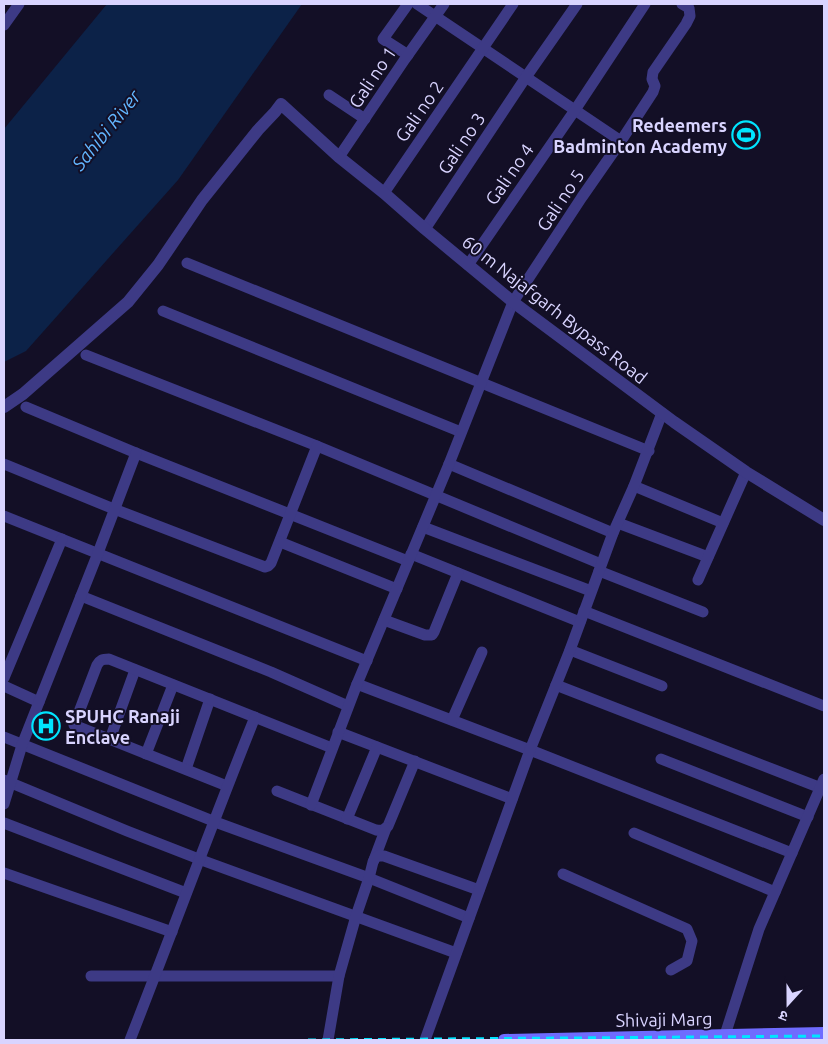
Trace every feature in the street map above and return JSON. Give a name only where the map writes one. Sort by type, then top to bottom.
[{"type":"main road","name":"Shivaji Marg","points":[[504,1040],[824,1033]]},
{"type":"street","points":[[4,24],[19,4]]},
{"type":"street","points":[[408,4],[383,39],[408,55]]},
{"type":"street","points":[[416,4],[621,141]]},
{"type":"street","name":"Gali no 1","points":[[339,157],[444,4]]},
{"type":"street","name":"Gali no 2","points":[[384,193],[513,4]]},
{"type":"street","name":"Gali no 3","points":[[425,229],[577,4]]},
{"type":"street","name":"Gali no 4","points":[[468,265],[646,4]]},
{"type":"street","name":"Gali no 5","points":[[311,805],[348,706],[436,496],[513,302],[653,92],[655,86],[652,79],[653,72],[690,16],[689,8],[682,4]]},
{"type":"street","name":"Gali no 1","points":[[329,95],[365,119]]},
{"type":"street","name":"60 m Najafgarh Bypass Road","points":[[4,407],[23,394],[128,302],[158,265],[202,200],[281,104],[339,157],[513,302],[674,422],[746,472],[824,520]]},
{"type":"street","points":[[187,263],[649,451]]},
{"type":"street","points":[[163,311],[462,432]]},
{"type":"street","points":[[86,354],[317,446],[703,612]]},
{"type":"street","points":[[26,407],[290,515],[582,617],[824,706]]},
{"type":"street","points":[[425,1040],[530,750],[570,650],[615,528],[649,451],[662,413]]},
{"type":"street","points":[[4,464],[265,567],[271,563],[317,446]]},
{"type":"street","points":[[4,804],[7,781],[136,453]]},
{"type":"street","points":[[449,464],[615,528],[708,558]]},
{"type":"street","points":[[698,580],[746,472]]},
{"type":"street","points":[[634,486],[723,523]]},
{"type":"street","points":[[4,516],[367,661]]},
{"type":"street","points":[[423,527],[591,591]]},
{"type":"street","points":[[4,678],[62,539]]},
{"type":"street","points":[[280,542],[397,589]]},
{"type":"street","points":[[384,620],[425,635],[432,635],[458,573]]},
{"type":"street","points":[[81,596],[271,672],[348,706]]},
{"type":"street","points":[[570,650],[662,686]]},
{"type":"street","points":[[452,720],[482,652]]},
{"type":"street","points":[[227,786],[74,725],[99,661],[109,659],[332,748]]},
{"type":"street","points":[[110,739],[135,670]]},
{"type":"street","points":[[357,684],[792,853]]},
{"type":"street","points":[[146,754],[173,685]]},
{"type":"street","points":[[556,685],[822,784],[755,938],[725,1036]]},
{"type":"street","points":[[4,686],[39,702]]},
{"type":"street","points":[[186,769],[210,699]]},
{"type":"street","points":[[130,1040],[255,717]]},
{"type":"street","points":[[338,732],[512,799]]},
{"type":"street","points":[[4,737],[214,821],[369,878],[469,918]]},
{"type":"street","points":[[347,819],[377,747]]},
{"type":"street","points":[[662,759],[808,817]]},
{"type":"street","points":[[328,1040],[339,976],[356,916],[386,828],[415,761]]},
{"type":"street","points":[[7,781],[199,859],[456,953]]},
{"type":"street","points":[[277,791],[376,830],[381,831],[386,828]]},
{"type":"street","points":[[4,823],[186,893]]},
{"type":"street","points":[[634,833],[775,892]]},
{"type":"street","points":[[374,860],[378,856],[384,856],[479,890]]},
{"type":"street","points":[[4,873],[172,932]]},
{"type":"street","points":[[563,874],[687,929],[692,940],[687,961],[671,970]]},
{"type":"street","points":[[91,976],[339,976]]},
{"type":"water","name":"Sahibi River","points":[[107,4],[302,4],[178,180],[26,351],[4,362],[4,129]]},
{"type":"railway","points":[[308,1040],[824,1036]]},
{"type":"place","name":"Redeemers Badminton Academy","points":[[746,135]]},
{"type":"place","name":"SPUHC Ranaji Enclave","points":[[46,726]]}]
